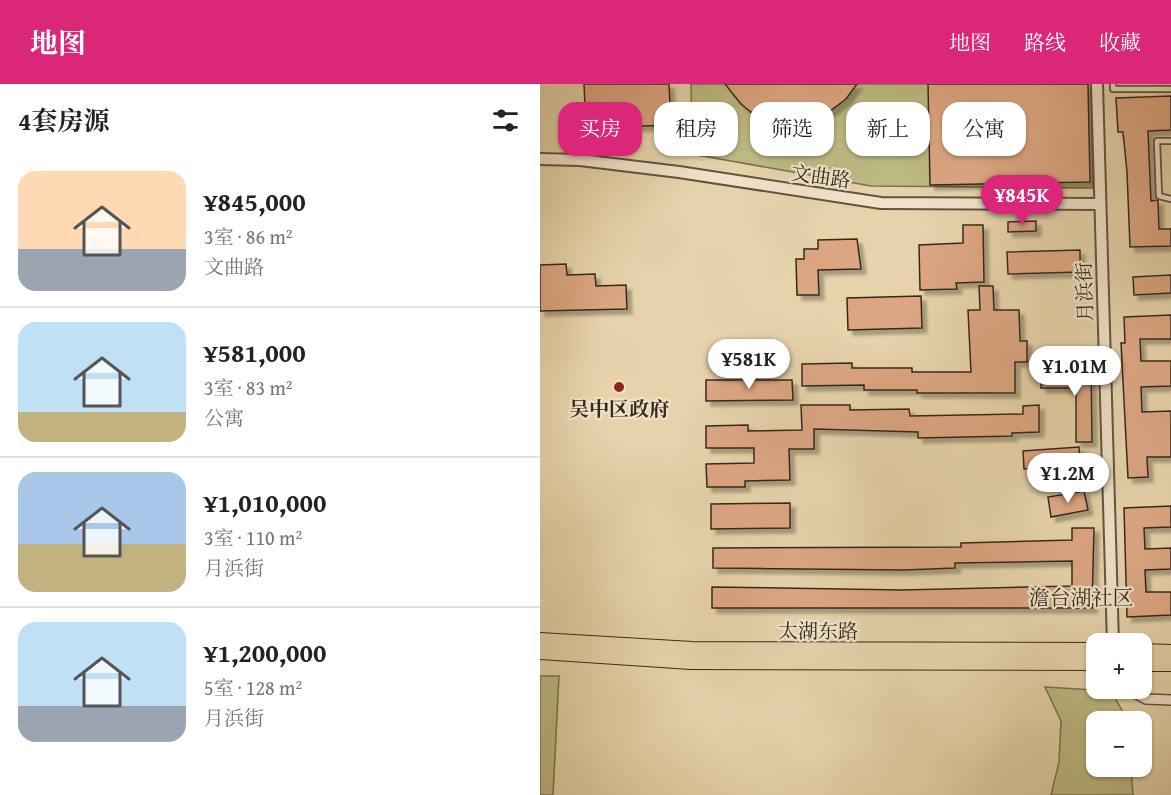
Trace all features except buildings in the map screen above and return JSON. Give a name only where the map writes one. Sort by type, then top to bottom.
[{"type":"main road","name":"太湖东路","points":[[540,640],[692,649],[1086,650]]},
{"type":"main road","points":[[1152,651],[1171,652]]},
{"type":"main road","name":"太湖东路","points":[[540,652],[683,662],[1086,663]]},
{"type":"main road","points":[[1152,663],[1171,664]]},
{"type":"street","name":"月浜街","points":[[1097,84],[1113,633]]},
{"type":"street","name":"文曲路","points":[[540,159],[580,160],[679,172],[881,203],[1100,204]]},
{"type":"street","points":[[1146,699],[1171,700]]},
{"type":"lane","points":[[1113,84],[1113,89],[1171,89]]},
{"type":"lane","points":[[1171,141],[1158,141],[1159,196],[1171,199]]},
{"type":"shaded area","points":[[691,84],[1091,84],[1093,188],[871,186],[703,156],[738,156],[738,102],[691,102]]},
{"type":"shaded area","points":[[540,676],[559,676],[553,795],[540,795]]},
{"type":"shaded area","points":[[1045,687],[1086,689],[1086,699],[1116,699],[1122,711],[1086,711],[1086,777],[1132,777],[1133,795],[1051,795],[1059,762],[1061,721]]},
{"type":"place","name":"吴中区政府","points":[[619,387]]},
{"type":"district","name":"澹台湖社区","points":[[1081,597]]}]
